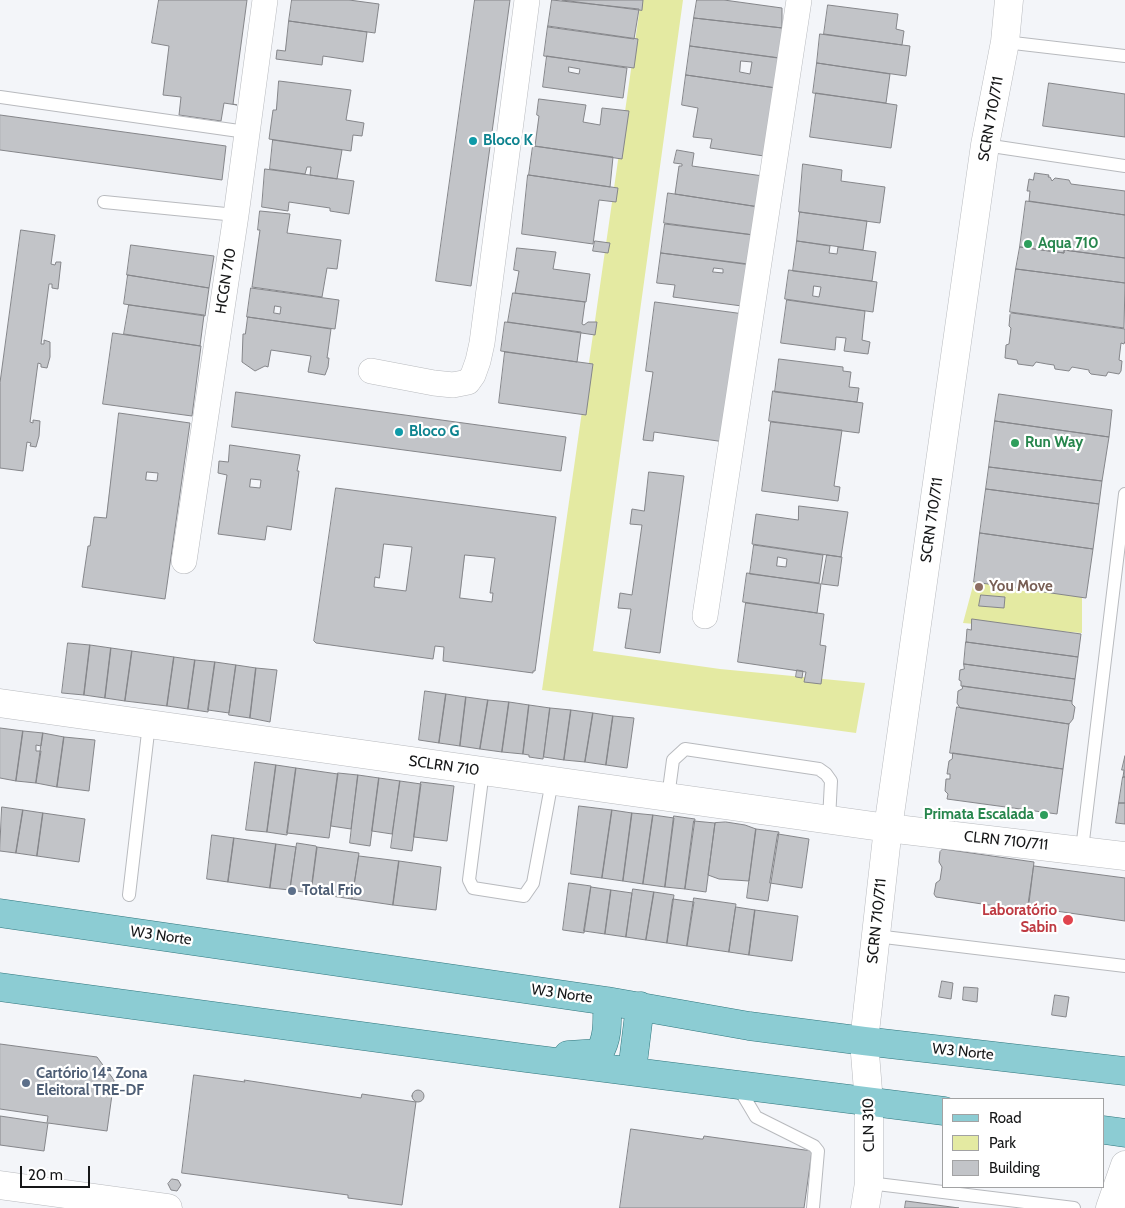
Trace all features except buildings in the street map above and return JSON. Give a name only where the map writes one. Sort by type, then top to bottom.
[{"type":"main road","name":"W3 Norte","points":[[0,913],[607,1000],[749,1026],[864,1041],[1125,1070]]},
{"type":"main road","points":[[0,987],[524,1058],[942,1111]]},
{"type":"main road","points":[[524,1058],[599,1052],[604,1046],[606,1035],[607,1000]]},
{"type":"main road","points":[[632,1071],[640,1006]]},
{"type":"main road","points":[[1105,1130],[1125,1133]]},
{"type":"street","name":"HCGN 710","points":[[184,561],[236,215],[265,0]]},
{"type":"street","points":[[372,371],[452,385],[468,382],[473,375],[478,361],[490,284],[527,0]]},
{"type":"street","points":[[706,616],[799,0]]},
{"type":"street","name":"SCRN 710/711","points":[[864,1041],[888,828],[985,146],[1005,42],[1009,0]]},
{"type":"street","name":"SCLRN 710","points":[[0,703],[888,828]]},
{"type":"street","name":"CLRN 710/711","points":[[888,828],[1082,849],[1125,856]]},
{"type":"street","name":"CLN 310","points":[[864,1041],[869,1102],[867,1195]]},
{"type":"street","points":[[1110,1208],[1125,1165]]},
{"type":"street","points":[[0,1185],[168,1208]]},
{"type":"lane","points":[[1005,42],[1125,56]]},
{"type":"lane","points":[[0,97],[246,132]]},
{"type":"lane","points":[[985,146],[1125,166]]},
{"type":"lane","points":[[104,202],[236,215]]},
{"type":"lane","points":[[1082,849],[1125,494]]},
{"type":"lane","points":[[129,895],[149,724]]},
{"type":"lane","points":[[668,797],[673,760],[686,749],[819,769],[826,774],[830,781],[829,820]]},
{"type":"lane","points":[[483,771],[469,880],[473,888],[524,896],[533,883],[552,781]]},
{"type":"lane","points":[[876,936],[1125,966]]},
{"type":"lane","points":[[737,1085],[756,1117],[814,1146],[818,1151],[813,1208]]},
{"type":"lane","points":[[867,1195],[1074,1208]]},
{"type":"green space","points":[[641,0],[683,0],[593,651],[720,669],[865,683],[856,733],[542,690]]},
{"type":"green space","points":[[974,582],[1082,592],[1082,633],[963,623]]},
{"type":"place","name":"Bloco K","points":[[473,141]]},
{"type":"place","name":"Aqua 710","points":[[1028,244]]},
{"type":"place","name":"Bloco G","points":[[399,432]]},
{"type":"place","name":"Run Way","points":[[1015,443]]},
{"type":"place","name":"You Move","points":[[979,587]]},
{"type":"place","name":"Primata Escalada","points":[[1044,815]]},
{"type":"place","name":"Total Frio","points":[[292,891]]},
{"type":"place","name":"Laboratório Sabin","points":[[1068,920]]},
{"type":"place","name":"Cartório 14ª Zona Eleitoral TRE-DF","points":[[26,1083]]}]
